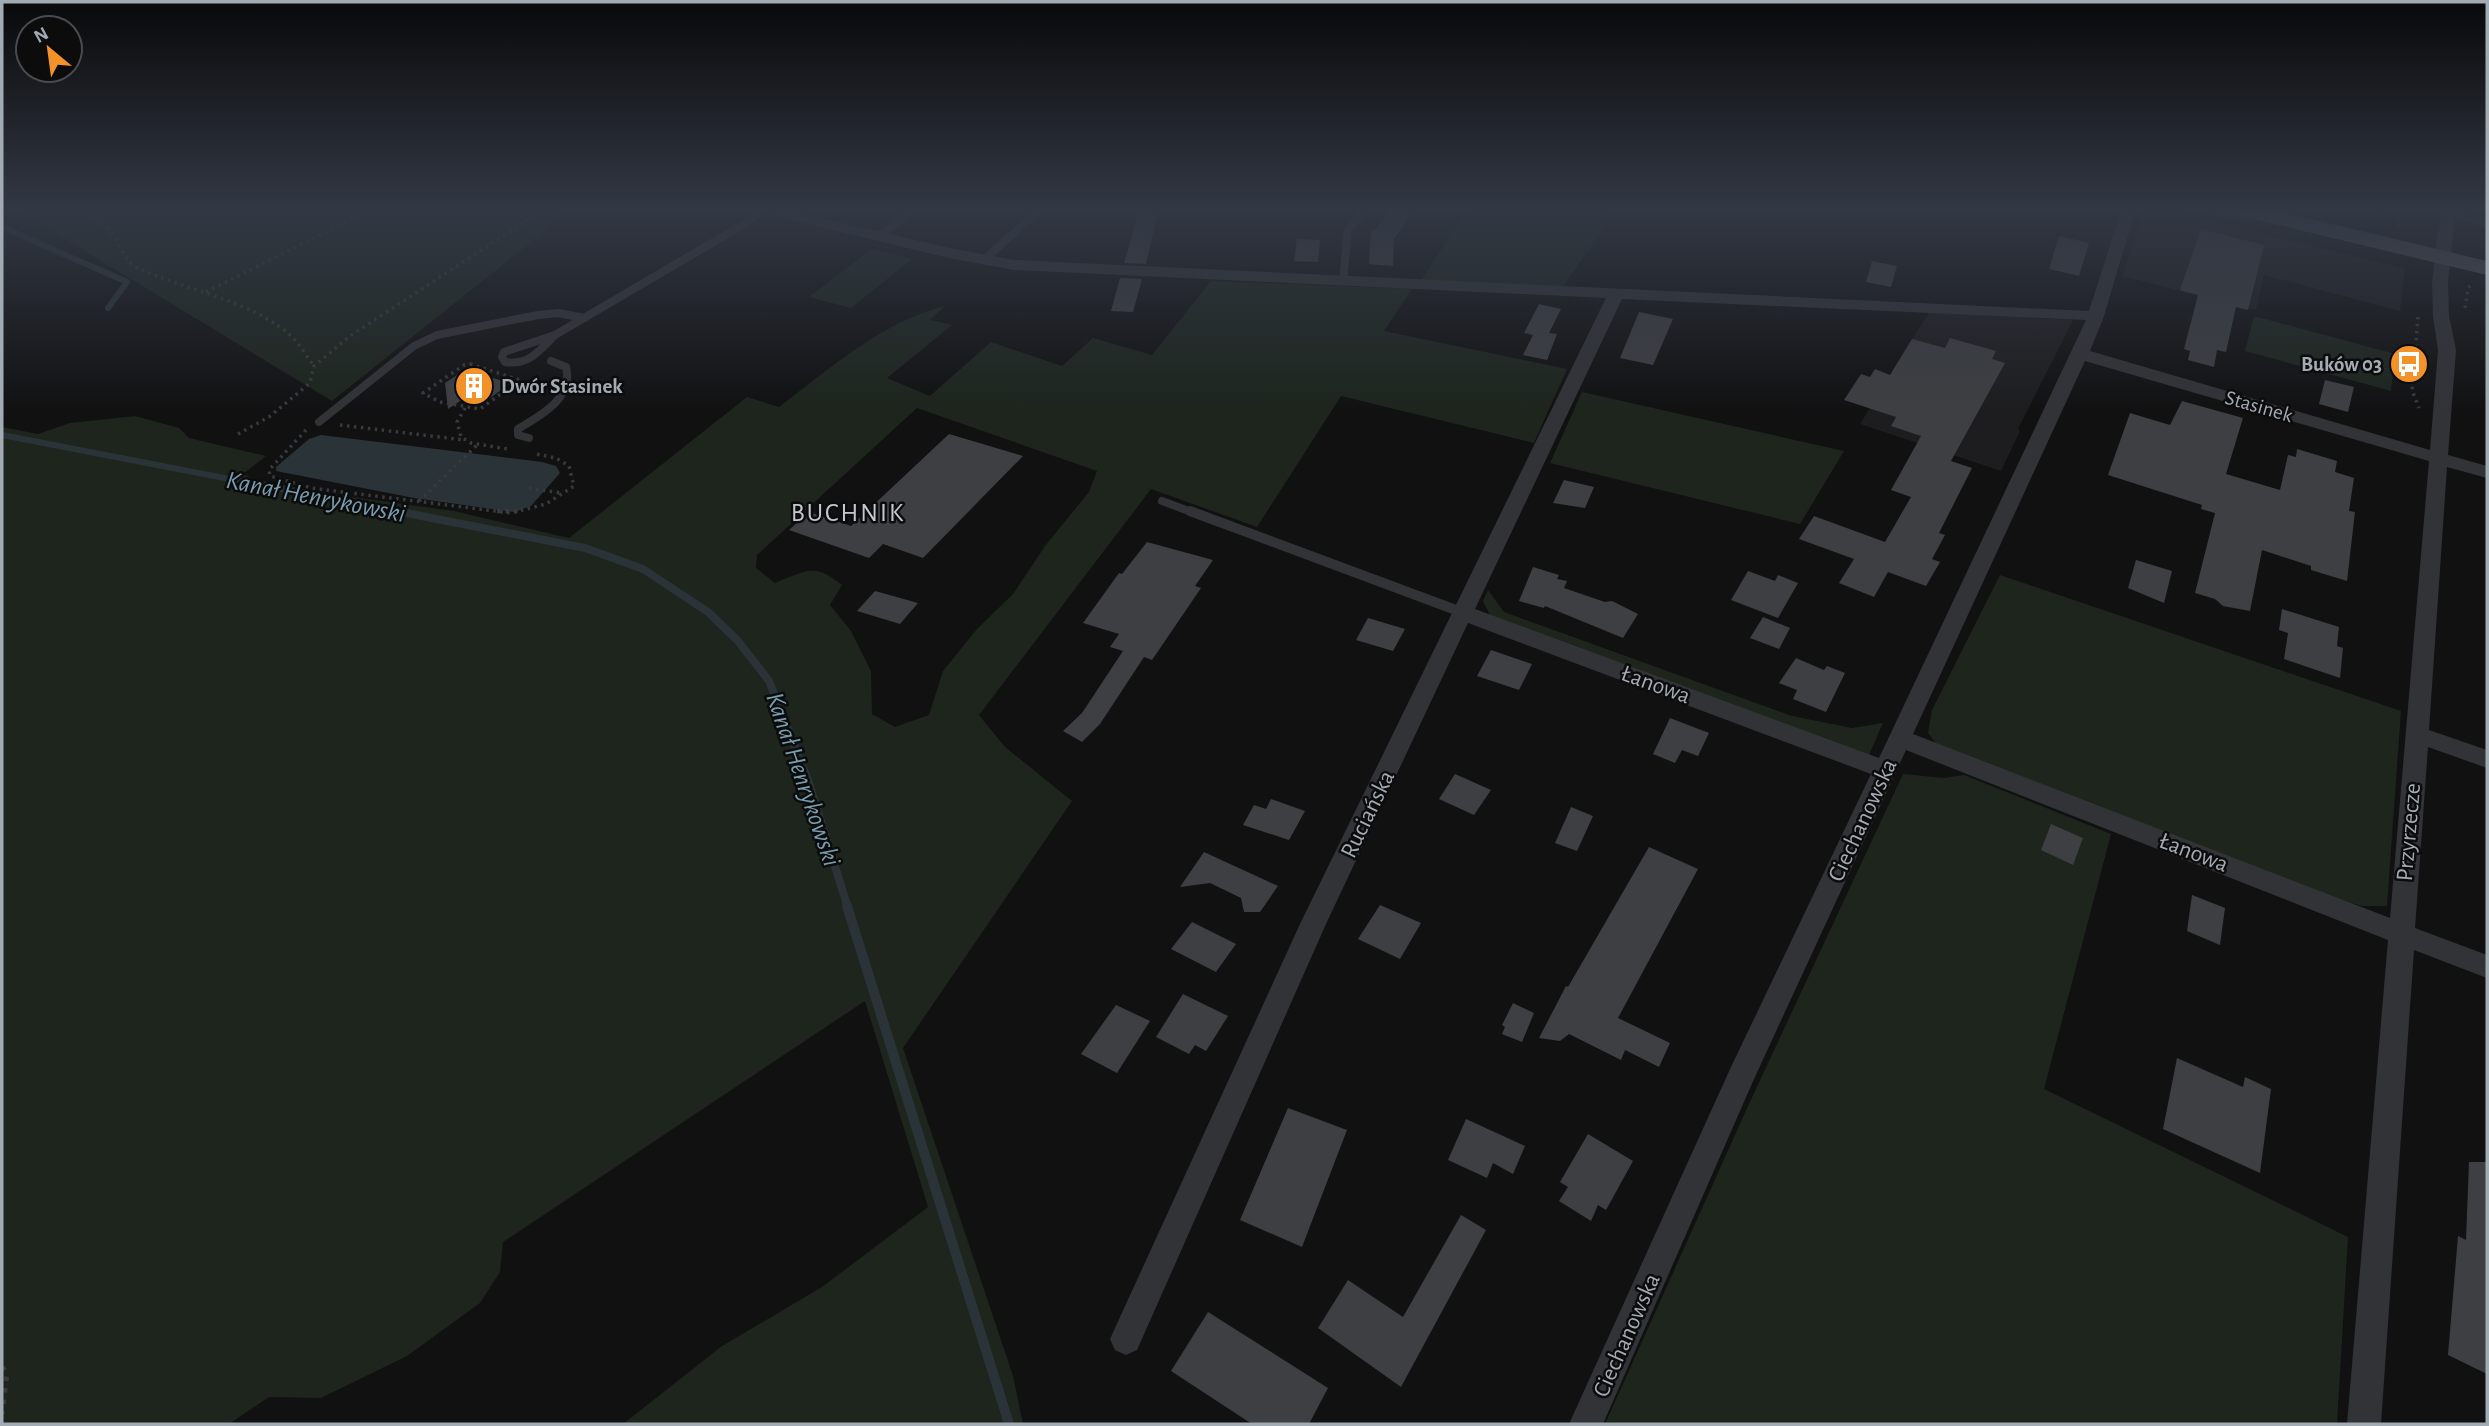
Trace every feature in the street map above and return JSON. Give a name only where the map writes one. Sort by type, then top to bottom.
[{"type":"street","points":[[1272,278],[2096,316]]},
{"type":"street","name":"Ciechanowska","points":[[1586,1424],[1741,1076],[2080,354],[2108,278]]},
{"type":"street","name":"Przyrzecze","points":[[2364,1424],[2447,350],[2440,323],[2442,278]]},
{"type":"street","name":"Ruciańska","points":[[1126,1339],[1314,924],[1616,293]]},
{"type":"street","name":"Stasinek","points":[[2080,354],[2487,472]]},
{"type":"street","name":"Łanowa","points":[[1464,613],[1886,770]]},
{"type":"street","points":[[2416,734],[2487,759]]},
{"type":"street","name":"Łanowa","points":[[1900,739],[2487,967]]},
{"type":"lane","points":[[555,335],[532,359],[521,364],[505,362],[502,357],[504,352],[555,335],[653,278]]},
{"type":"lane","points":[[319,422],[414,346],[437,335],[538,315],[558,313],[584,318]]},
{"type":"lane","points":[[529,438],[518,435],[517,429],[553,405],[568,386],[570,374],[566,367],[551,361]]},
{"type":"lane","points":[[1162,501],[1464,613]]},
{"type":"path","points":[[165,278],[205,292],[267,320],[294,339],[314,366]]},
{"type":"path","points":[[205,292],[234,278]]},
{"type":"path","points":[[238,434],[269,417],[310,383],[314,366],[332,354],[350,336],[439,278]]},
{"type":"path","points":[[2418,315],[2412,390],[2420,411]]},
{"type":"path","points":[[467,364],[520,380],[484,407],[466,408],[436,400],[423,393],[467,364]]},
{"type":"path","points":[[464,440],[458,432],[457,422],[466,408]]},
{"type":"path","points":[[514,451],[464,440],[408,432],[373,431],[319,422],[309,427],[279,456],[269,470],[270,475],[311,488],[511,513],[546,504],[574,486],[569,466],[556,458],[526,452]]},
{"type":"path","points":[[421,500],[478,444]]},
{"type":"path","points":[[529,488],[562,494]]},
{"type":"path","points":[[2,1367],[7,1373],[2,1414]]},
{"type":"shaded area","points":[[129,278],[487,278],[332,401]]},
{"type":"shaded area","points":[[835,278],[889,278],[851,308],[809,297]]},
{"type":"shaded area","points":[[1423,278],[1569,278],[1563,287],[1421,280]]},
{"type":"shaded area","points":[[2128,278],[2263,278],[2256,310]]},
{"type":"shaded area","points":[[2274,278],[2404,278],[2400,311]]},
{"type":"shaded area","points":[[1211,281],[1412,289],[1384,331],[1567,369],[1534,443],[1341,396],[1257,527],[1151,489],[979,715],[1005,747],[1072,801],[903,1048],[1013,1376],[1023,1424],[623,1424],[722,1346],[822,1287],[928,1207],[865,1001],[503,1242],[500,1272],[480,1303],[407,1356],[321,1398],[269,1397],[229,1424],[2,1424],[2,427],[38,434],[70,423],[135,416],[179,428],[189,438],[266,456],[243,474],[254,479],[323,493],[454,511],[569,538],[747,397],[779,407],[858,348],[899,323],[922,313],[945,306],[930,320],[952,325],[887,378],[930,396],[991,342],[1062,366],[1093,338],[1152,355]],"holes":[[[917,408],[1097,471],[1089,492],[1045,546],[1013,594],[977,629],[943,671],[929,715],[895,727],[872,714],[871,671],[851,631],[830,605],[842,585],[817,571],[802,572],[775,583],[756,568],[757,555]]]},
{"type":"shaded area","points":[[1929,312],[2073,320],[2018,429],[2020,431],[2001,471],[1860,424]]},
{"type":"shaded area","points":[[2254,316],[2395,354],[2391,391],[2245,351]]},
{"type":"shaded area","points":[[1582,392],[1844,451],[1800,524],[1550,463]]},
{"type":"shaded area","points":[[321,435],[542,462],[556,466],[560,473],[531,506],[514,512],[414,498],[276,471],[276,467],[309,439]]},
{"type":"shaded area","points":[[2000,575],[2401,711],[2387,906],[2362,906],[2338,899],[1947,750],[1935,742],[1928,733],[1932,710]]},
{"type":"shaded area","points":[[1488,590],[1504,612],[1792,716],[1852,728],[1883,723],[1868,757],[1490,615],[1483,601]]},
{"type":"shaded area","points":[[1903,774],[1943,778],[1964,775],[2111,834],[2044,1089],[2348,1237],[2337,1424],[1605,1424],[1748,1106]]},
{"type":"building","points":[[1120,278],[1142,279],[1133,312],[1111,311]]},
{"type":"building","points":[[1867,278],[1894,278],[1891,287],[1866,282]]},
{"type":"building","points":[[2184,278],[2256,278],[2248,310],[2236,307],[2226,352],[2217,350],[2214,367],[2188,360],[2190,351],[2184,349],[2198,295],[2180,290]]},
{"type":"building","points":[[1539,304],[1561,309],[1549,333],[1557,334],[1547,360],[1523,355],[1533,335],[1524,333]]},
{"type":"building","points":[[1639,312],[1673,319],[1653,365],[1620,358]]},
{"type":"building","points":[[1950,338],[1996,351],[1992,359],[2005,363],[1951,461],[1972,468],[1939,533],[1945,535],[1932,559],[1940,562],[1926,586],[1888,572],[1874,597],[1839,583],[1854,559],[1799,539],[1814,516],[1885,542],[1911,497],[1891,490],[1921,436],[1891,426],[1896,417],[1844,400],[1861,374],[1870,377],[1875,369],[1890,375],[1912,339],[1945,348]]},
{"type":"building","name":"Dwór Stasinek","points":[[466,369],[511,383],[483,403],[466,397],[448,409],[445,383]]},
{"type":"building","points":[[2325,380],[2354,387],[2348,412],[2319,404]]},
{"type":"building","points":[[2182,401],[2243,418],[2226,474],[2280,490],[2288,455],[2296,457],[2297,449],[2337,461],[2335,472],[2354,478],[2349,511],[2355,512],[2347,581],[2262,550],[2250,611],[2223,606],[2215,599],[2195,593],[2215,513],[2201,509],[2202,505],[2108,475],[2130,413],[2170,425]]},
{"type":"building","points":[[949,434],[1023,456],[923,558],[883,544],[869,558],[789,530],[809,512],[851,526]]},
{"type":"building","points":[[1564,480],[1594,487],[1585,508],[1553,503]]},
{"type":"building","points":[[1147,542],[1213,560],[1195,586],[1201,588],[1152,660],[1144,657],[1100,724],[1082,742],[1063,731],[1082,713],[1123,651],[1110,647],[1119,634],[1083,623],[1119,573],[1122,574]]},
{"type":"building","points":[[2136,560],[2172,571],[2164,603],[2128,588]]},
{"type":"building","points":[[1533,567],[1559,575],[1557,579],[1567,581],[1564,588],[1605,602],[1612,601],[1638,614],[1623,638],[1545,606],[1544,608],[1519,601]]},
{"type":"building","points":[[1748,571],[1775,581],[1778,575],[1798,583],[1778,618],[1731,600]]},
{"type":"building","points":[[875,591],[918,603],[900,624],[857,611]]},
{"type":"building","points":[[2282,609],[2339,627],[2337,646],[2343,648],[2340,678],[2284,659],[2288,633],[2279,630]]},
{"type":"building","points":[[1763,617],[1790,628],[1779,649],[1750,638]]},
{"type":"building","points":[[1368,618],[1405,629],[1393,651],[1356,640]]},
{"type":"building","points":[[1491,650],[1532,664],[1519,690],[1477,676]]},
{"type":"building","points":[[1796,658],[1824,670],[1827,666],[1845,673],[1826,712],[1793,699],[1797,690],[1779,683]]},
{"type":"building","points":[[1670,718],[1709,733],[1698,756],[1682,750],[1675,763],[1653,754]]},
{"type":"building","points":[[1455,774],[1491,790],[1474,815],[1439,799]]},
{"type":"building","points":[[1271,799],[1305,811],[1289,840],[1243,825],[1254,805],[1266,809]]},
{"type":"building","points":[[1571,807],[1593,816],[1577,851],[1555,843]]},
{"type":"building","points":[[2051,824],[2083,838],[2073,865],[2041,850]]},
{"type":"building","points":[[1649,847],[1698,869],[1618,1018],[1670,1043],[1659,1067],[1625,1050],[1621,1060],[1569,1034],[1560,1041],[1539,1038],[1566,986],[1568,987]]},
{"type":"building","points":[[1204,852],[1278,886],[1260,912],[1244,912],[1241,898],[1210,883],[1180,887]]},
{"type":"building","points":[[2192,895],[2225,908],[2220,945],[2187,931]]},
{"type":"building","points":[[1380,905],[1421,923],[1400,959],[1358,939]]},
{"type":"building","points":[[1192,922],[1236,944],[1216,972],[1171,949]]},
{"type":"building","points":[[1183,994],[1228,1016],[1206,1051],[1195,1045],[1189,1054],[1156,1037]]},
{"type":"building","points":[[1513,1003],[1534,1013],[1522,1042],[1502,1034],[1505,1027],[1502,1025]]},
{"type":"building","points":[[1116,1005],[1150,1021],[1117,1073],[1081,1054]]},
{"type":"building","points":[[2177,1058],[2243,1087],[2245,1077],[2271,1089],[2260,1173],[2163,1129]]},
{"type":"building","points":[[1288,1108],[1347,1130],[1302,1247],[1240,1220]]},
{"type":"building","points":[[1466,1119],[1525,1146],[1513,1174],[1493,1163],[1487,1178],[1448,1160]]},
{"type":"building","points":[[1588,1134],[1633,1161],[1606,1210],[1598,1205],[1591,1221],[1559,1201],[1568,1187],[1560,1182]]},
{"type":"building","points":[[2469,1162],[2487,1162],[2487,1374],[2448,1355],[2458,1236],[2466,1240]]},
{"type":"building","points":[[1461,1215],[1486,1230],[1401,1387],[1318,1328],[1348,1280],[1403,1317]]},
{"type":"building","points":[[1208,1312],[1328,1388],[1309,1424],[1252,1424],[1171,1371]]},
{"type":"waterway","points":[[108,308],[127,282],[117,278]]},
{"type":"waterway","name":"Kanał Henrykowski","points":[[2,435],[405,513]]},
{"type":"waterway","name":"Kanał Henrykowski","points":[[396,511],[585,548],[643,569],[708,612],[738,641],[769,681],[808,780],[848,908]]},
{"type":"waterway","name":"Kanał Henrykowski","points":[[847,906],[1009,1424]]},
{"type":"place","name":"Buków 03","points":[[2409,364]]},
{"type":"place","name":"Dwór Stasinek","points":[[474,386]]},
{"type":"district","name":"BUCHNIK","points":[[848,512]]}]
